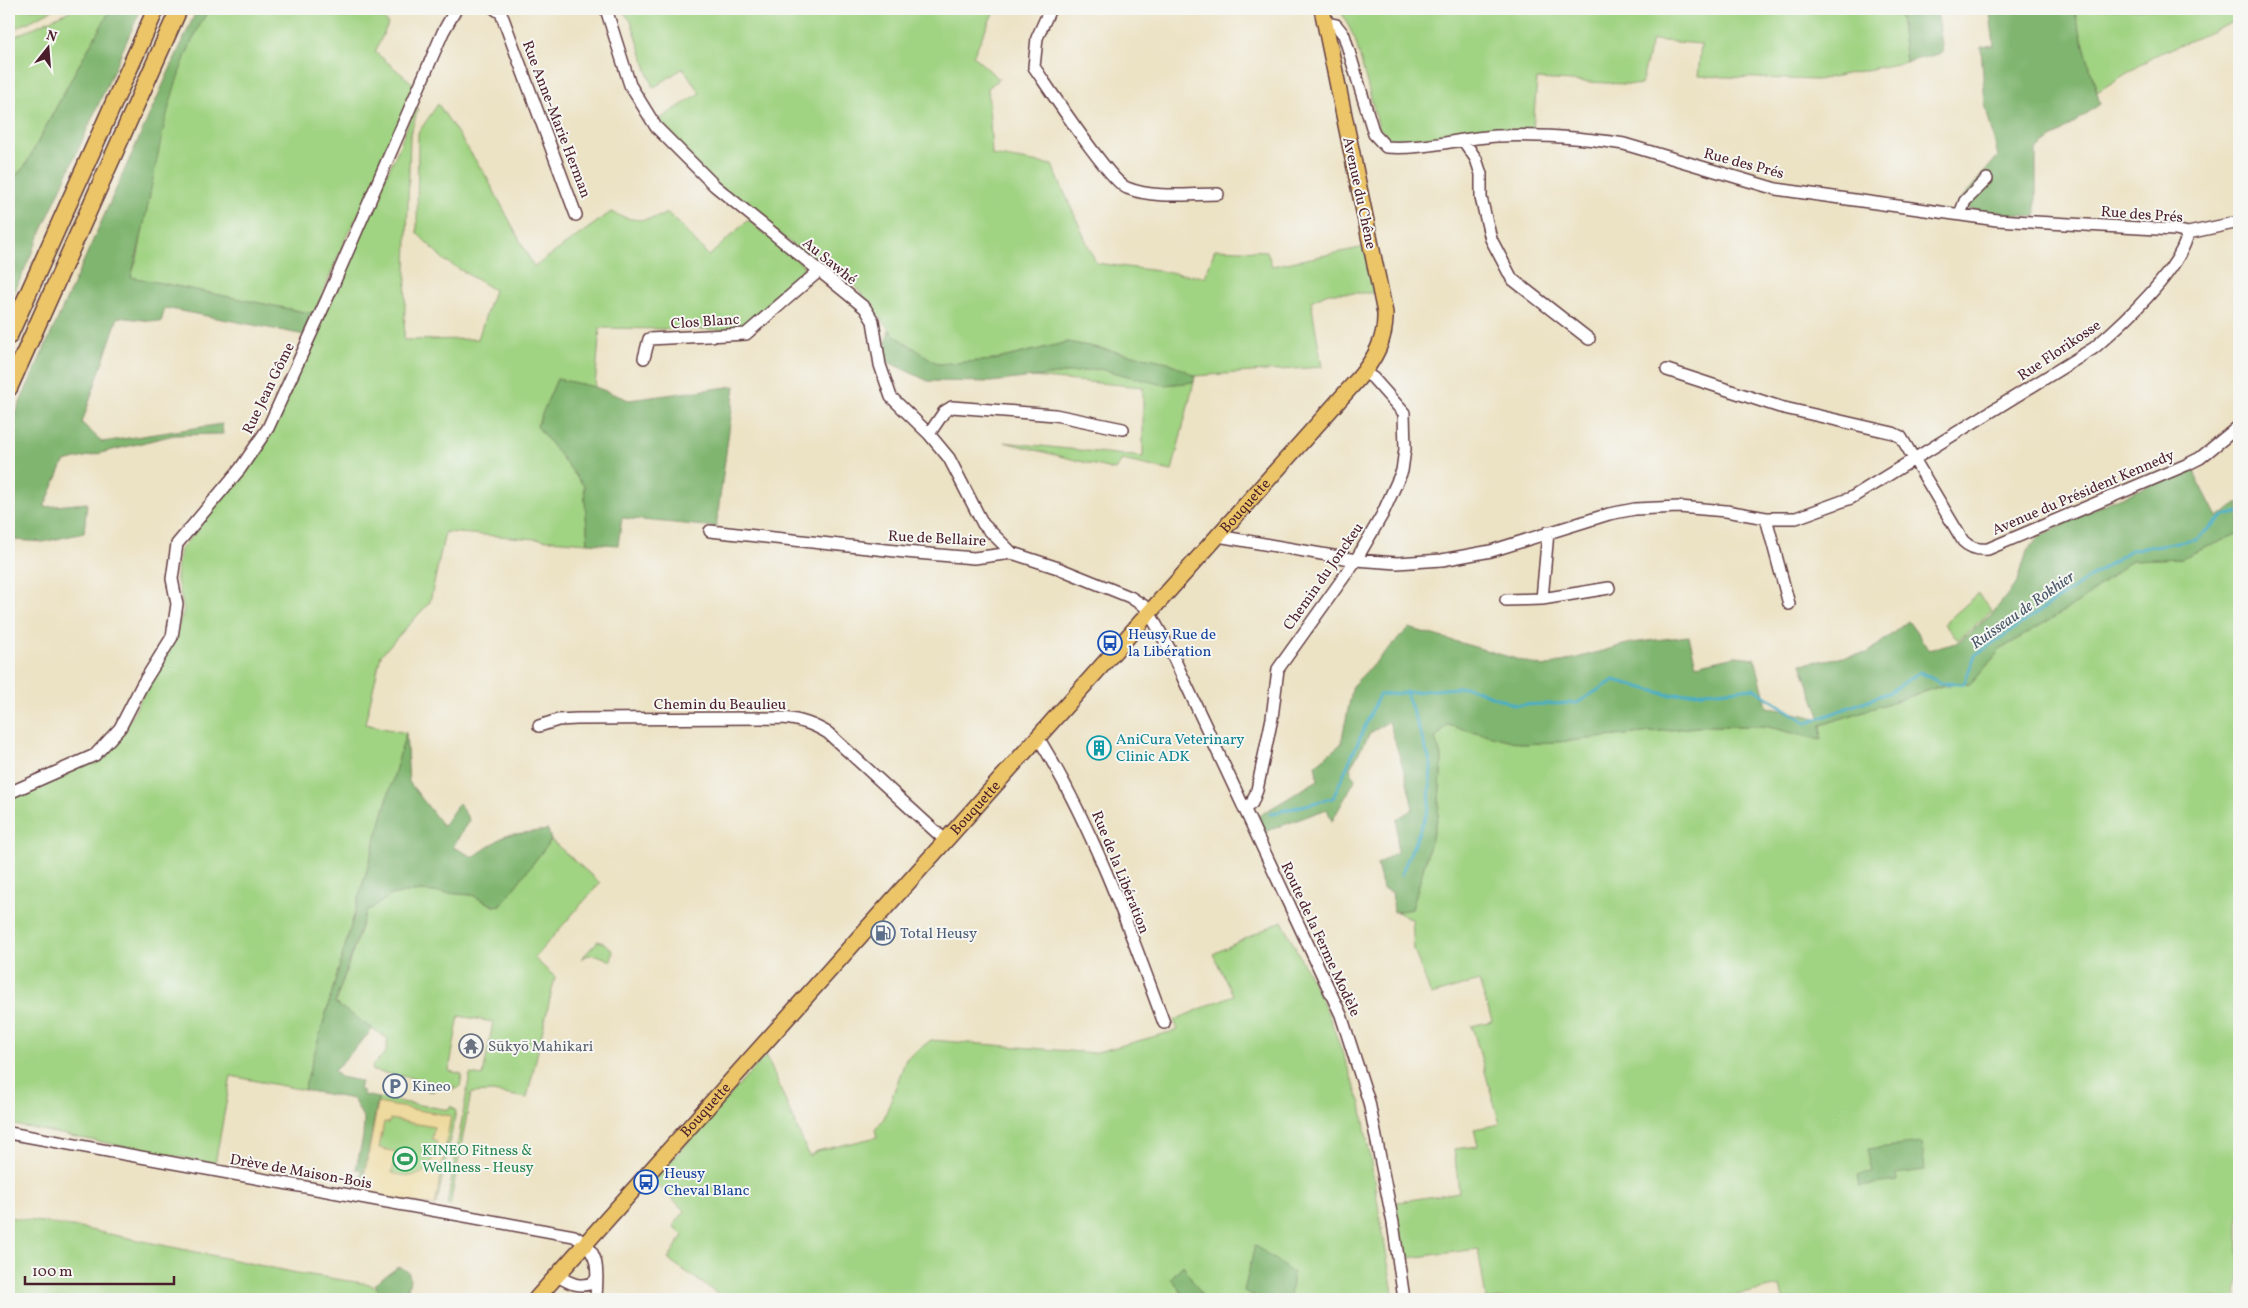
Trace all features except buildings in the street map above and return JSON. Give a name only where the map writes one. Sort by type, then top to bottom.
[{"type":"highway","points":[[9,336],[156,9]]},
{"type":"highway","points":[[9,388],[179,9]]},
{"type":"main road","name":"Avenue du Chêne","points":[[1323,16],[1385,313],[1383,338],[1364,372]]},
{"type":"main road","name":"Bouquette","points":[[536,1299],[1364,372]]},
{"type":"street","name":"Rue Jean Gôme","points":[[9,793],[95,754],[120,728],[142,685],[172,637],[177,604],[172,579],[177,544],[240,469],[268,428],[327,299],[443,32],[456,9]]},
{"type":"street","name":"Rue Anne-Marie Herman","points":[[495,9],[500,13],[576,214]]},
{"type":"street","name":"Au Sawhé","points":[[606,9],[630,85],[656,127],[715,186],[865,308],[873,321],[880,365],[891,397],[929,434],[949,458],[984,524],[1012,553]]},
{"type":"street","points":[[1050,9],[1037,38],[1034,67],[1104,165],[1125,188],[1155,194],[1218,194]]},
{"type":"street","name":"Rue des Prés","points":[[1323,16],[1336,25],[1344,35],[1374,134],[1386,148],[1522,136],[1619,143],[1776,189],[2021,222],[2188,232],[2239,222]]},
{"type":"street","points":[[1463,140],[1476,159],[1481,174],[1481,198],[1491,239],[1512,279],[1589,339]]},
{"type":"street","points":[[1960,214],[1965,201],[1987,179]]},
{"type":"street","name":"Rue Florikosse","points":[[1218,536],[1356,560],[1397,563],[1442,560],[1491,551],[1609,514],[1635,509],[1679,507],[1726,511],[1766,518],[1796,518],[1851,498],[2094,348],[2118,327],[2179,258],[2186,245],[2188,232]]},
{"type":"street","name":"Clos Blanc","points":[[644,358],[649,339],[746,334],[820,271]]},
{"type":"street","points":[[1667,370],[1798,412],[1893,433],[1902,437],[1914,460]]},
{"type":"street","name":"Chemin du Jonckeu","points":[[1244,810],[1252,802],[1257,790],[1271,726],[1278,669],[1356,560],[1382,515],[1402,471],[1405,449],[1404,413],[1373,378],[1364,372]]},
{"type":"street","points":[[929,434],[944,412],[952,407],[1055,415],[1124,429]]},
{"type":"street","name":"Avenue du Président Kennedy","points":[[1914,460],[1963,540],[1973,548],[1988,549],[2186,465],[2200,458],[2239,426]]},
{"type":"street","points":[[1766,518],[1789,604]]},
{"type":"street","name":"Rue de Bellaire","points":[[710,531],[974,558],[1012,553],[1058,568],[1130,597],[1144,606],[1149,612]]},
{"type":"street","points":[[1542,599],[1548,532]]},
{"type":"street","points":[[1506,600],[1542,599],[1609,588]]},
{"type":"street","name":"Route de la Ferme Modèle","points":[[1149,612],[1170,650],[1341,1015],[1369,1102],[1404,1299]]},
{"type":"street","name":"Chemin du Beaulieu","points":[[539,726],[558,720],[577,719],[783,718],[800,720],[813,724],[828,733],[946,841]]},
{"type":"street","name":"Rue de la Libération","points":[[1037,739],[1074,798],[1164,1023]]},
{"type":"street","name":"Drève de Maison-Bois","points":[[9,1132],[574,1236],[586,1244]]},
{"type":"street","points":[[586,1244],[594,1254],[597,1277],[594,1299]]},
{"type":"street","points":[[558,1276],[584,1286],[594,1299]]},
{"type":"street","points":[[584,1286],[594,1282],[597,1277]]},
{"type":"green space","points":[[9,9],[54,9],[9,32]]},
{"type":"green space","points":[[74,9],[111,9],[25,166],[9,183],[9,39]]},
{"type":"green space","points":[[111,9],[141,9],[9,304],[9,183],[25,166]]},
{"type":"green space","points":[[197,9],[209,9],[192,40],[169,106],[131,277],[314,314],[305,335],[165,308],[161,322],[118,317],[82,423],[102,442],[222,424],[223,434],[174,435],[64,462],[44,507],[87,503],[84,533],[43,542],[14,540],[9,556],[9,427]]},
{"type":"green space","points":[[209,9],[377,9],[388,24],[375,52],[416,86],[379,176],[347,235],[314,314],[131,277],[138,255],[156,159],[171,97],[181,66]]},
{"type":"green space","points":[[621,9],[995,9],[973,56],[999,79],[988,88],[992,155],[1052,165],[1096,263],[1205,277],[1215,249],[1267,251],[1272,266],[1365,247],[1375,293],[1328,293],[1311,301],[1322,367],[1195,376],[1168,362],[1068,342],[994,360],[938,364],[894,335],[855,286],[810,258],[718,187],[657,121],[700,93],[683,68],[653,88],[631,21]]},
{"type":"green space","points":[[1340,9],[1899,9],[1906,62],[1817,80],[1698,76],[1701,44],[1652,40],[1641,85],[1537,79],[1533,129],[1423,140],[1393,141],[1379,128],[1355,39]]},
{"type":"green space","points":[[1899,9],[1937,9],[1943,53],[1906,62]]},
{"type":"green space","points":[[2013,9],[2074,9],[2100,104],[2036,150],[2036,217],[1955,207],[1998,156],[1985,104],[1981,47],[1994,45],[1990,14]]},
{"type":"green space","points":[[2074,9],[2239,9],[2239,20],[2156,55],[2097,92]]},
{"type":"green space","points":[[438,104],[486,176],[534,267],[611,212],[626,218],[640,220],[668,213],[709,256],[748,220],[803,265],[804,278],[742,330],[600,328],[595,387],[557,379],[537,426],[584,486],[588,543],[445,532],[430,602],[381,655],[365,724],[406,733],[304,1090],[231,1076],[215,1164],[9,1124],[9,798],[110,747],[132,717],[152,675],[175,636],[184,610],[176,576],[180,550],[263,450],[357,237],[399,148],[415,106],[418,109],[410,136],[404,340],[478,339],[494,290],[444,260],[417,233],[418,133]]},
{"type":"green space","points":[[889,330],[938,364],[994,360],[1068,342],[1168,362],[1195,376],[1194,382],[1164,385],[1100,369],[991,382],[928,381],[882,359]]},
{"type":"green space","points":[[1100,369],[1164,385],[1194,382],[1172,471],[1122,460],[1115,470],[1004,442],[1143,457],[1143,387],[1031,377]]},
{"type":"green space","points":[[557,379],[595,387],[629,400],[735,386],[716,527],[622,518],[618,545],[588,543],[584,486],[537,426]]},
{"type":"green space","points":[[2192,468],[2217,517],[2239,503],[2239,533],[2182,558],[2132,560],[2081,601],[2001,649],[1971,684],[1944,685],[1821,725],[1821,740],[1765,726],[1706,726],[1570,741],[1524,744],[1447,725],[1435,739],[1442,759],[1438,816],[1412,909],[1394,912],[1392,892],[1383,889],[1377,864],[1397,852],[1397,819],[1413,809],[1407,781],[1389,721],[1370,733],[1350,768],[1355,780],[1332,821],[1327,809],[1259,834],[1252,820],[1318,780],[1315,765],[1341,744],[1353,685],[1409,628],[1544,667],[1631,643],[1689,636],[1696,665],[1736,656],[1755,658],[1767,707],[1821,719],[1801,664],[1868,653],[1908,621],[1929,650],[1957,643],[1992,614],[2018,581],[2027,551],[2039,537],[2088,511]]},
{"type":"green space","points":[[2239,533],[2239,1277],[2235,1299],[1783,1299],[1780,1286],[1717,1299],[1486,1299],[1478,1249],[1401,1259],[1392,1203],[1459,1192],[1454,1149],[1478,1146],[1474,1129],[1500,1124],[1472,1026],[1492,1021],[1479,981],[1431,995],[1414,950],[1412,919],[1395,911],[1412,909],[1438,816],[1442,759],[1435,739],[1447,725],[1524,744],[1570,741],[1706,726],[1765,726],[1821,740],[1821,725],[1945,685],[1971,684],[2001,649],[2081,601],[2132,560],[2182,558]]},
{"type":"green space","points":[[1978,594],[1992,611],[1958,640],[1944,624]]},
{"type":"green space","points":[[406,733],[409,782],[443,826],[459,803],[469,820],[453,847],[473,857],[506,835],[548,830],[551,840],[501,905],[494,906],[472,895],[421,891],[391,895],[366,912],[335,1003],[373,1029],[334,1071],[340,1077],[361,1081],[359,1090],[363,1091],[363,1095],[378,1098],[362,1189],[358,1188],[362,1170],[356,1169],[363,1137],[364,1119],[353,1099],[304,1090]]},
{"type":"green space","points":[[551,840],[600,883],[534,958],[555,977],[527,1098],[492,1092],[471,1093],[450,1206],[447,1205],[470,1074],[483,1076],[493,1022],[459,1016],[449,1071],[462,1074],[460,1087],[453,1090],[454,1086],[435,1082],[434,1091],[428,1091],[429,1081],[373,1071],[372,1066],[386,1052],[388,1039],[335,1004],[366,912],[391,895],[421,891],[472,895],[494,906],[501,905]]},
{"type":"green space","points":[[1282,921],[1328,1013],[1361,1104],[1394,1299],[1204,1299],[1183,1265],[1171,1278],[1186,1299],[725,1299],[668,1259],[683,1235],[673,1226],[685,1211],[653,1181],[766,1055],[809,1156],[817,1151],[877,1137],[875,1130],[884,1118],[906,1059],[931,1040],[1094,1053],[1178,1030],[1174,1020],[1233,995],[1213,954]]},
{"type":"green space","points":[[598,941],[604,943],[613,951],[611,961],[592,955],[581,959]]},
{"type":"green space","name":"KINEO Fitness & Wellness - Heusy","points":[[378,1098],[449,1110],[451,1106],[456,1111],[437,1203],[362,1190]]},
{"type":"green space","points":[[1922,1143],[1925,1170],[1896,1174],[1897,1181],[1859,1186],[1857,1175],[1872,1173],[1867,1149]]},
{"type":"green space","points":[[9,1217],[85,1229],[297,1273],[369,1284],[399,1299],[9,1299]]},
{"type":"green space","points":[[1255,1245],[1293,1273],[1290,1299],[1260,1299],[1244,1291]]},
{"type":"green space","points":[[1183,1265],[1204,1299],[1186,1299],[1171,1278]]},
{"type":"green space","points":[[398,1267],[409,1274],[408,1288],[412,1298],[384,1299],[375,1284]]},
{"type":"sand","name":"KINEO Fitness & Wellness - Heusy","points":[[378,1103],[451,1116],[435,1206],[361,1193]],"holes":[[[390,1119],[434,1127],[432,1139],[437,1142],[435,1152],[432,1161],[424,1172],[411,1176],[392,1173],[396,1152],[379,1148],[384,1122],[389,1123]]]},
{"type":"waterway","name":"Ruisseau de Rokhier","points":[[1270,814],[1333,798],[1379,695],[1468,687],[1515,705],[1577,703],[1614,680],[1669,695],[1753,688],[1807,723],[1890,692],[1920,672],[1940,683],[1964,684],[1975,655],[2130,550],[2196,539],[2225,515],[2239,513]]},
{"type":"waterway","name":"Ruisseau de Rokhier","points":[[1401,875],[1429,808],[1431,764],[1406,692]]},
{"type":"place","name":"Heusy Rue de la Libération","points":[[1110,643]]},
{"type":"place","name":"AniCura Veterinary Clinic ADK","points":[[1099,748]]},
{"type":"place","name":"Total Heusy","points":[[883,933]]},
{"type":"place","name":"Sūkyō Mahikari","points":[[471,1046]]},
{"type":"place","name":"Kineo","points":[[395,1086]]},
{"type":"place","name":"KINEO Fitness & Wellness - Heusy","points":[[405,1159]]},
{"type":"place","name":"Heusy Cheval Blanc","points":[[646,1182]]}]
